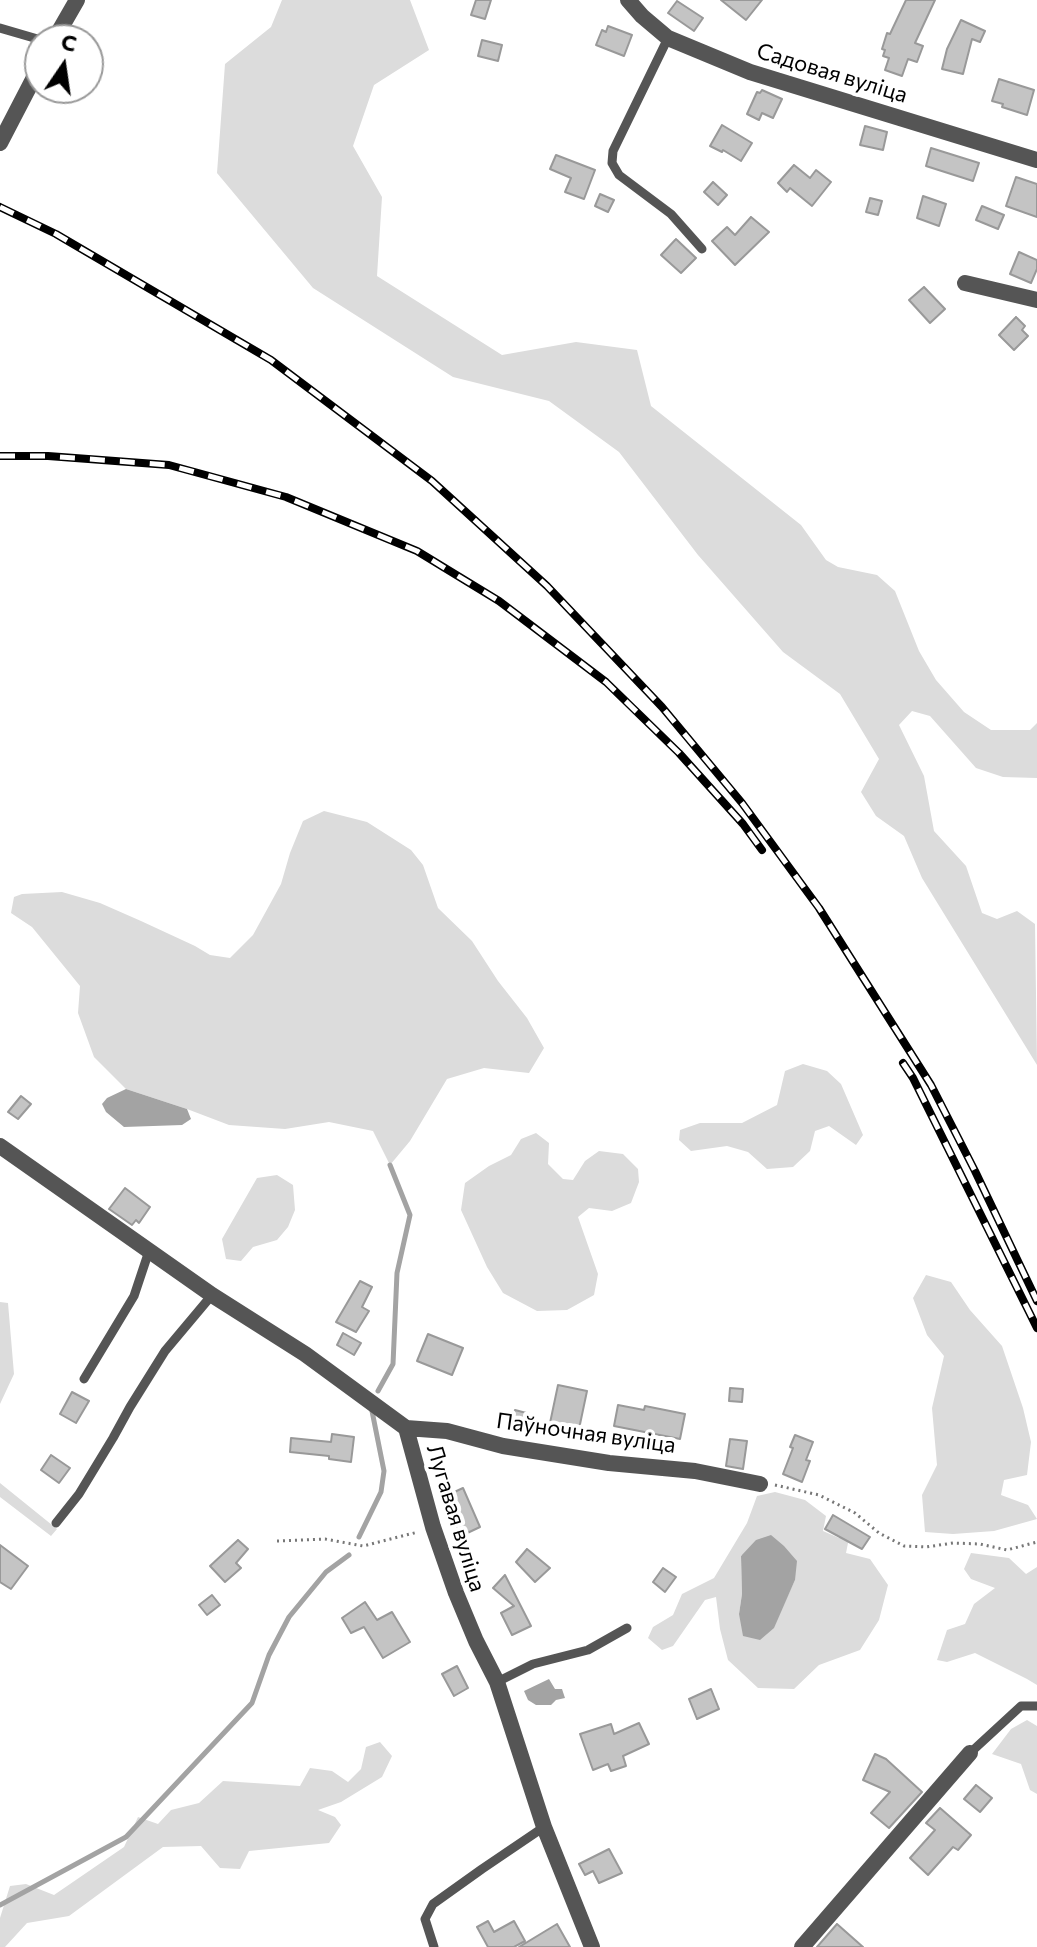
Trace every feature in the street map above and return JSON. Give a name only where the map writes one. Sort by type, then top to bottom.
[{"type":"street","points":[[63,24],[77,0]]},
{"type":"street","name":"Садовая вуліца","points":[[628,0],[668,38],[750,72],[1037,160]]},
{"type":"street","points":[[0,143],[24,97]]},
{"type":"street","points":[[965,283],[1037,300]]},
{"type":"street","name":"Лугавая вуліца","points":[[0,1146],[212,1295],[305,1354],[406,1428],[433,1527],[456,1593],[497,1682],[544,1827],[592,1947]]},
{"type":"street","name":"Паўночная вуліца","points":[[406,1428],[447,1431],[503,1446],[594,1461],[695,1471],[760,1484]]},
{"type":"street","points":[[802,1947],[970,1753]]},
{"type":"lane","points":[[0,28],[24,35]]},
{"type":"lane","points":[[668,38],[613,151],[612,163],[619,175],[671,214],[702,249]]},
{"type":"lane","points":[[84,1379],[134,1296],[149,1251]]},
{"type":"lane","points":[[56,1523],[86,1483],[165,1351],[212,1295]]},
{"type":"lane","points":[[497,1682],[533,1664],[588,1650],[627,1628]]},
{"type":"lane","points":[[970,1753],[1021,1706],[1037,1706]]},
{"type":"lane","points":[[434,1947],[425,1919],[433,1904],[544,1827]]},
{"type":"path","points":[[760,1484],[785,1486],[819,1495],[855,1513],[879,1533],[904,1546],[980,1544],[1007,1550],[1037,1542]]},
{"type":"path","points":[[277,1541],[325,1539],[363,1546],[433,1527]]},
{"type":"shaded area","points":[[282,0],[410,0],[429,50],[374,85],[353,146],[382,197],[377,276],[502,355],[576,342],[637,350],[651,406],[801,525],[826,560],[838,567],[877,575],[895,591],[919,651],[936,680],[964,712],[991,730],[1030,730],[1037,723],[1037,778],[1003,777],[976,768],[930,716],[912,711],[899,725],[924,776],[934,831],[966,866],[982,913],[997,919],[1017,911],[1035,924],[1037,1065],[922,878],[904,836],[876,816],[861,792],[879,759],[840,694],[783,652],[698,555],[619,452],[549,401],[453,377],[313,288],[217,173],[225,64],[271,27]]},
{"type":"shaded area","points":[[324,811],[367,822],[411,850],[423,865],[438,908],[472,941],[527,1018],[544,1048],[529,1073],[484,1068],[447,1079],[410,1141],[390,1165],[373,1131],[329,1122],[285,1129],[229,1125],[126,1089],[94,1057],[78,1013],[80,986],[32,927],[11,913],[14,897],[62,892],[100,903],[210,955],[230,958],[253,935],[281,884],[303,821]]},
{"type":"shaded area","points":[[803,1064],[827,1071],[841,1084],[863,1135],[856,1145],[829,1126],[815,1131],[810,1151],[793,1167],[767,1169],[748,1152],[727,1146],[691,1151],[679,1140],[680,1130],[700,1123],[742,1123],[777,1105],[785,1071]]},
{"type":"shaded area","points":[[126,1089],[187,1109],[191,1119],[182,1125],[124,1127],[106,1112],[102,1104],[107,1098]]},
{"type":"shaded area","points":[[536,1133],[549,1143],[548,1164],[563,1179],[573,1180],[585,1161],[599,1151],[623,1154],[638,1169],[639,1182],[631,1203],[612,1211],[589,1208],[578,1217],[598,1274],[594,1295],[567,1310],[537,1311],[503,1293],[487,1267],[461,1210],[465,1183],[511,1155],[521,1139]]},
{"type":"shaded area","points":[[277,1175],[293,1185],[295,1210],[288,1227],[277,1240],[253,1247],[241,1261],[226,1259],[222,1239],[257,1178]]},
{"type":"shaded area","points":[[926,1275],[951,1282],[970,1310],[1002,1346],[1031,1442],[1027,1475],[1004,1480],[1001,1495],[1028,1505],[1037,1519],[994,1531],[953,1534],[925,1532],[922,1495],[937,1465],[932,1408],[944,1356],[927,1335],[913,1298]]},
{"type":"shaded area","points":[[0,1302],[8,1303],[14,1374],[0,1404]]},
{"type":"shaded area","points":[[0,1483],[57,1529],[51,1536],[0,1497]]},
{"type":"shaded area","points":[[775,1492],[805,1500],[826,1516],[823,1531],[839,1538],[843,1531],[850,1533],[846,1553],[870,1559],[888,1585],[879,1620],[860,1650],[819,1665],[794,1689],[758,1688],[728,1660],[716,1597],[705,1600],[673,1646],[662,1650],[648,1638],[653,1627],[673,1615],[682,1594],[714,1578],[747,1523],[757,1496]],"holes":[[[741,1555],[795,1580],[784,1604],[739,1614]]]},
{"type":"shaded area","points":[[771,1535],[797,1561],[795,1580],[774,1628],[760,1640],[743,1636],[739,1614],[741,1556],[756,1540]]},
{"type":"shaded area","points":[[971,1553],[1009,1558],[1026,1574],[1037,1567],[1037,1685],[975,1653],[947,1662],[937,1660],[947,1630],[965,1624],[974,1604],[995,1588],[971,1579],[964,1569]]},
{"type":"shaded area","points":[[549,1679],[555,1689],[562,1689],[565,1698],[551,1705],[536,1705],[528,1700],[524,1691]]},
{"type":"shaded area","points":[[1027,1720],[1037,1726],[1037,1794],[1030,1790],[1021,1764],[992,1754],[1011,1729]]},
{"type":"shaded area","points":[[380,1742],[392,1756],[382,1777],[341,1802],[318,1810],[335,1817],[341,1825],[329,1843],[249,1851],[240,1869],[220,1868],[201,1846],[163,1847],[69,1916],[27,1923],[5,1947],[0,1947],[0,1918],[10,1886],[26,1884],[54,1895],[124,1847],[138,1817],[158,1824],[171,1810],[199,1803],[223,1781],[300,1786],[310,1768],[332,1771],[348,1782],[361,1769],[366,1747]]},
{"type":"building","points":[[476,0],[491,0],[485,19],[471,15]]},
{"type":"building","points":[[721,0],[762,0],[746,20]]},
{"type":"building","points":[[906,0],[935,0],[915,43],[923,46],[917,62],[908,59],[902,76],[885,70],[889,58],[883,56],[885,50],[882,49],[887,33],[890,34]]},
{"type":"building","points":[[677,1],[703,18],[694,31],[668,13]]},
{"type":"building","points":[[961,20],[985,31],[980,42],[972,39],[963,74],[942,69],[947,49]]},
{"type":"building","points":[[608,26],[632,35],[624,56],[596,45],[602,30],[606,32]]},
{"type":"building","points":[[482,40],[502,45],[498,61],[478,56]]},
{"type":"building","points":[[999,79],[1034,90],[1027,115],[992,101]]},
{"type":"building","points":[[762,90],[782,99],[773,118],[762,113],[759,120],[747,114],[757,92]]},
{"type":"building","points":[[722,125],[752,143],[741,161],[710,146]]},
{"type":"building","points":[[865,126],[887,132],[883,150],[860,145]]},
{"type":"building","points":[[931,148],[979,163],[973,181],[926,166]]},
{"type":"building","points":[[556,155],[595,170],[584,199],[565,192],[571,178],[550,169]]},
{"type":"building","points":[[794,165],[810,178],[816,170],[831,182],[812,206],[790,188],[787,192],[778,183]]},
{"type":"building","points":[[1016,177],[1037,184],[1037,217],[1006,206]]},
{"type":"building","points":[[713,182],[727,195],[718,205],[704,192]]},
{"type":"building","points":[[600,194],[614,200],[608,212],[595,206]]},
{"type":"building","points":[[923,196],[946,204],[939,226],[917,218]]},
{"type":"building","points":[[870,198],[882,201],[878,215],[866,212]]},
{"type":"building","points":[[982,206],[1004,215],[998,229],[976,220]]},
{"type":"building","points":[[751,217],[769,232],[735,265],[712,241],[727,227],[735,235]]},
{"type":"building","points":[[676,239],[696,258],[681,273],[661,255]]},
{"type":"building","points":[[1019,252],[1037,260],[1031,283],[1010,274]]},
{"type":"building","points":[[924,287],[945,309],[930,323],[909,300]]},
{"type":"building","points":[[1016,317],[1025,326],[1022,330],[1028,336],[1014,350],[999,335]]},
{"type":"building","points":[[21,1096],[31,1104],[18,1119],[8,1112]]},
{"type":"building","points":[[125,1188],[150,1207],[139,1223],[136,1220],[132,1225],[109,1209]]},
{"type":"building","points":[[360,1281],[372,1287],[362,1307],[369,1311],[356,1332],[336,1322]]},
{"type":"building","points":[[343,1333],[361,1343],[354,1355],[337,1345]]},
{"type":"building","points":[[428,1334],[463,1348],[452,1375],[417,1361]]},
{"type":"building","points":[[558,1385],[587,1391],[579,1429],[550,1423]]},
{"type":"building","points":[[730,1388],[743,1389],[742,1402],[729,1401]]},
{"type":"building","points":[[72,1392],[89,1401],[76,1423],[60,1414]]},
{"type":"building","points":[[618,1405],[644,1410],[645,1406],[685,1414],[680,1439],[614,1426]]},
{"type":"building","points":[[515,1410],[534,1415],[528,1435],[510,1431]]},
{"type":"building","points":[[332,1434],[354,1437],[351,1462],[290,1452],[291,1438],[331,1442]]},
{"type":"building","points":[[795,1435],[813,1442],[802,1482],[783,1474]]},
{"type":"building","points":[[730,1439],[747,1441],[743,1469],[726,1466]]},
{"type":"building","points":[[51,1455],[70,1468],[59,1483],[41,1470]]},
{"type":"building","points":[[463,1488],[480,1527],[461,1536],[451,1515],[457,1512],[450,1494]]},
{"type":"building","points":[[833,1515],[870,1537],[862,1549],[825,1529]]},
{"type":"building","points":[[238,1540],[248,1549],[236,1563],[241,1568],[225,1582],[210,1566]]},
{"type":"building","points":[[0,1545],[28,1566],[11,1589],[0,1582]]},
{"type":"building","points":[[527,1549],[550,1568],[535,1582],[516,1562]]},
{"type":"building","points":[[663,1568],[676,1577],[665,1592],[653,1582]]},
{"type":"building","points":[[505,1575],[531,1626],[512,1635],[501,1613],[514,1606],[493,1588]]},
{"type":"building","points":[[212,1595],[220,1605],[207,1615],[199,1605]]},
{"type":"building","points":[[365,1602],[377,1620],[392,1612],[410,1642],[383,1658],[364,1627],[351,1633],[342,1618]]},
{"type":"building","points":[[457,1666],[468,1688],[454,1696],[442,1674]]},
{"type":"building","points":[[711,1689],[719,1709],[697,1719],[689,1699]]},
{"type":"building","points":[[639,1723],[649,1744],[623,1756],[626,1766],[611,1771],[608,1764],[593,1770],[580,1734],[611,1724],[614,1734]]},
{"type":"building","points":[[875,1754],[886,1759],[922,1792],[889,1828],[871,1813],[890,1792],[863,1780]]},
{"type":"building","points":[[976,1785],[992,1798],[980,1812],[964,1799]]},
{"type":"building","points":[[940,1808],[971,1835],[958,1850],[953,1847],[928,1875],[910,1858],[935,1830],[926,1823]]},
{"type":"building","points":[[609,1849],[622,1873],[599,1883],[593,1871],[585,1875],[579,1864]]},
{"type":"building","points":[[488,1921],[494,1932],[514,1921],[525,1941],[514,1947],[488,1947],[477,1927]]},
{"type":"building","points":[[557,1924],[570,1947],[519,1947]]},
{"type":"building","points":[[837,1924],[863,1947],[817,1947]]},
{"type":"waterway","points":[[378,1391],[393,1364],[397,1273],[410,1215],[390,1165]]},
{"type":"waterway","points":[[359,1537],[381,1492],[384,1471],[372,1411]]},
{"type":"waterway","points":[[0,1905],[126,1837],[252,1703],[269,1655],[289,1617],[326,1572],[349,1555]]},
{"type":"railway","points":[[0,207],[56,234],[271,360],[432,481],[547,586],[662,707],[742,803],[819,908],[931,1085],[1037,1301]]},
{"type":"railway","points":[[0,456],[48,456],[169,465],[286,497],[417,551],[499,601],[606,682],[679,753],[743,824],[762,850]]},
{"type":"railway","points":[[903,1063],[1037,1328]]}]
